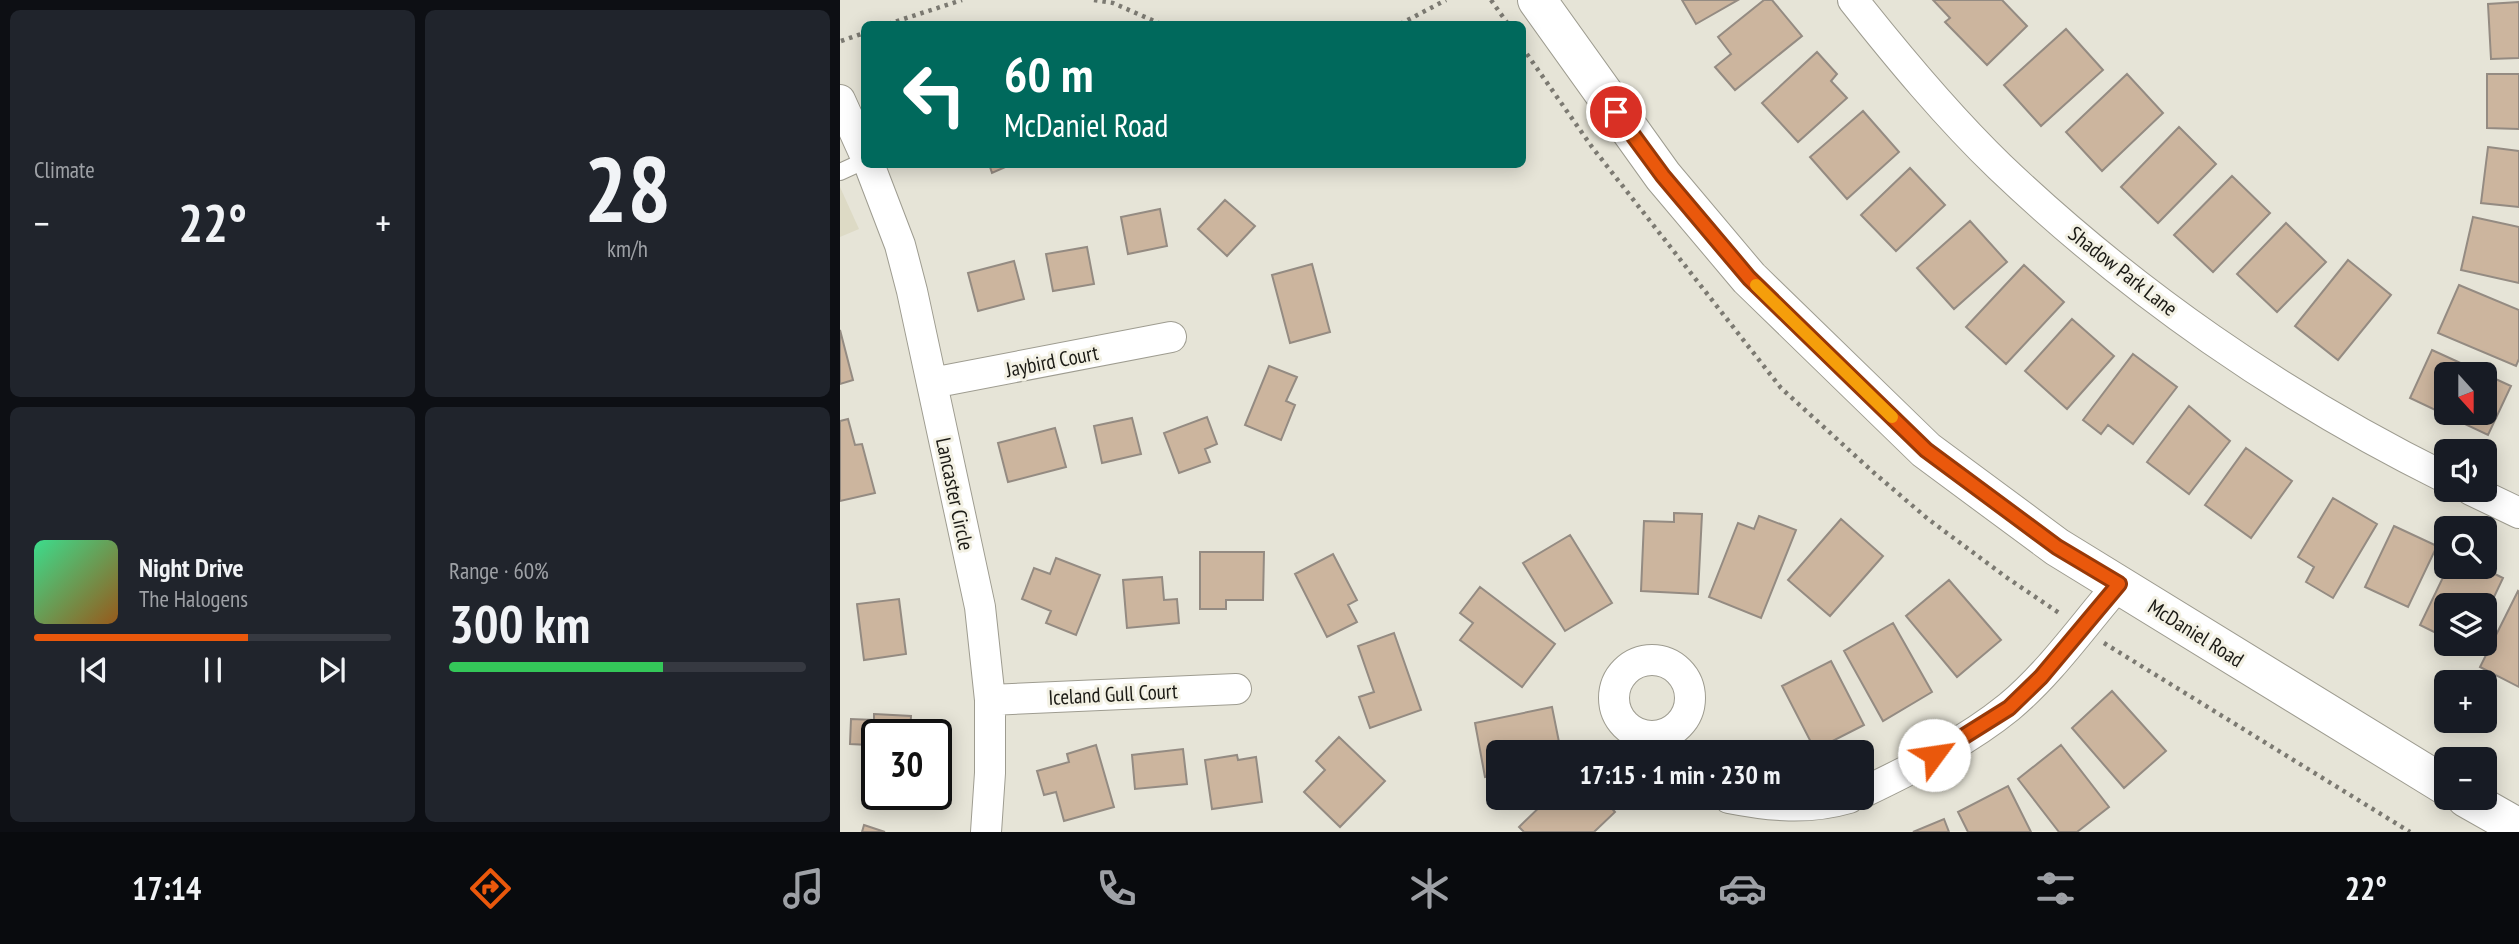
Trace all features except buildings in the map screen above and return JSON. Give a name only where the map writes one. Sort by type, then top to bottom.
[{"type":"main road","name":"McDaniel Road","points":[[1537,0],[1663,176],[1749,278],[1926,450],[2057,547],[2434,779]]},
{"type":"main road","points":[[2487,810],[2519,828]]},
{"type":"street","name":"Shadow Park Lane","points":[[1853,0],[1975,142],[2098,254],[2201,331],[2274,381],[2390,450],[2434,472]]},
{"type":"street","points":[[840,100],[861,146]]},
{"type":"street","name":"Lancaster Circle","points":[[871,168],[900,245],[980,607],[990,700],[990,773],[986,832]]},
{"type":"street","name":"Jaybird Court","points":[[932,383],[1171,337]]},
{"type":"street","points":[[2497,499],[2517,506]]},
{"type":"street","points":[[1874,787],[1934,755],[2009,708],[2041,677],[2119,584]]},
{"type":"street","name":"Iceland Gull Court","points":[[990,700],[1236,689]]},
{"type":"lane","points":[[840,172],[861,162]]},
{"type":"path","points":[[897,21],[962,0]]},
{"type":"path","points":[[1094,0],[1113,2],[1154,21]]},
{"type":"path","points":[[1406,21],[1446,0]]},
{"type":"path","points":[[1491,0],[1506,21]]},
{"type":"path","points":[[841,41],[861,34]]},
{"type":"shaded area","points":[[840,187],[859,229],[840,237]]},
{"type":"slow traffic","points":[[1756,285],[1892,417]]},
{"type":"route","points":[[1616,112],[1663,176],[1749,278],[1926,450],[2057,547],[2119,584],[2041,677],[2009,708],[1934,755]]}]
